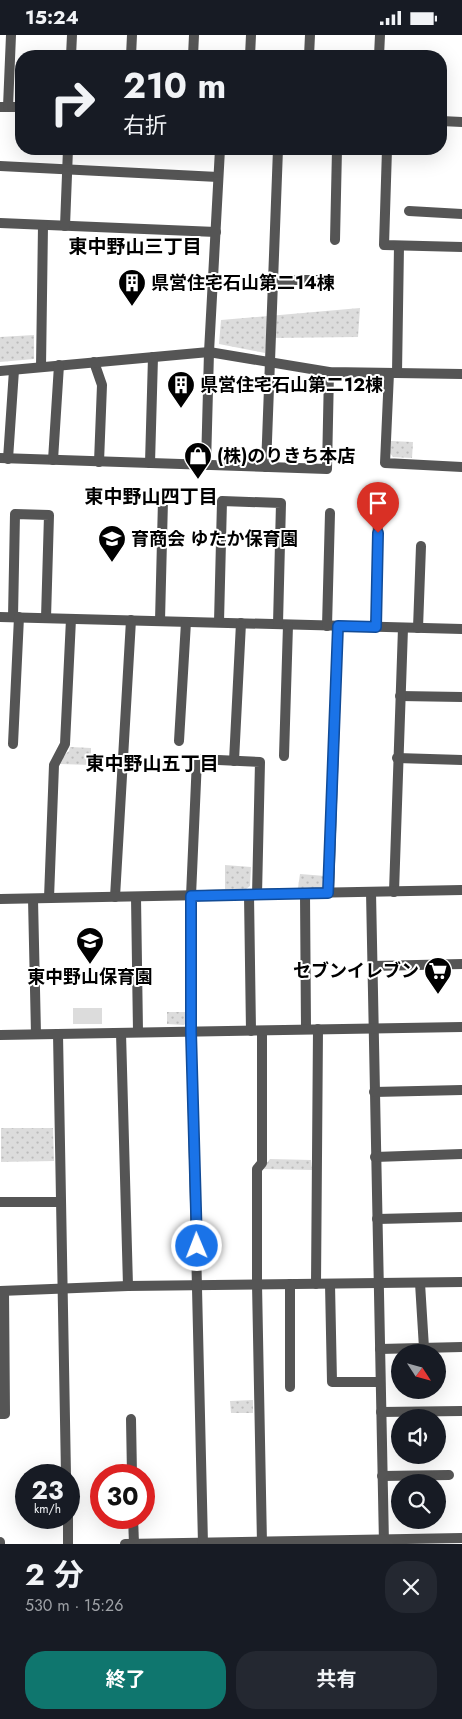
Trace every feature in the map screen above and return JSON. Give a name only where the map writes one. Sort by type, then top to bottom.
[{"type":"street","points":[[4,107],[11,35]]},
{"type":"street","points":[[71,50],[72,35]]},
{"type":"street","points":[[131,50],[132,35]]},
{"type":"street","points":[[193,50],[194,35]]},
{"type":"street","points":[[250,50],[251,35]]},
{"type":"street","points":[[309,50],[310,35]]},
{"type":"street","points":[[379,50],[380,35]]},
{"type":"street","points":[[447,121],[462,122]]},
{"type":"street","points":[[65,226],[68,155]]},
{"type":"street","points":[[206,465],[209,352],[220,155]]},
{"type":"street","points":[[266,467],[278,155]]},
{"type":"street","points":[[335,240],[337,155]]},
{"type":"street","points":[[387,155],[384,245],[462,247]]},
{"type":"street","points":[[0,166],[218,177]]},
{"type":"street","points":[[409,211],[462,214]]},
{"type":"street","points":[[0,223],[216,232]]},
{"type":"street","points":[[41,367],[43,225]]},
{"type":"street","points":[[400,246],[393,373],[385,463],[462,467]]},
{"type":"street","points":[[273,280],[328,279]]},
{"type":"street","points":[[0,371],[209,352],[329,372],[462,374]]},
{"type":"street","points":[[150,463],[153,357]]},
{"type":"street","points":[[94,362],[102,385],[99,462]]},
{"type":"street","points":[[53,460],[59,365]]},
{"type":"street","points":[[14,370],[4,459],[327,469],[329,372]]},
{"type":"street","points":[[160,621],[163,500]]},
{"type":"street","points":[[219,623],[222,501],[281,503],[284,755]]},
{"type":"street","points":[[328,893],[333,626],[330,513]]},
{"type":"street","points":[[13,744],[16,617],[15,514],[50,515],[46,618]]},
{"type":"street","points":[[376,627],[378,514]]},
{"type":"street","points":[[418,628],[421,546]]},
{"type":"street","points":[[0,617],[462,629]]},
{"type":"street","points":[[49,898],[54,765],[65,745],[71,619]]},
{"type":"street","points":[[115,897],[131,620]]},
{"type":"street","points":[[180,741],[186,622]]},
{"type":"street","points":[[234,761],[241,623]]},
{"type":"street","points":[[394,892],[397,758],[403,628]]},
{"type":"street","points":[[400,696],[462,697]]},
{"type":"street","points":[[397,758],[462,760]]},
{"type":"street","points":[[202,1543],[198,1285],[191,1032],[191,896],[197,759],[260,761],[253,895],[251,1031]]},
{"type":"street","points":[[0,899],[462,890]]},
{"type":"street","points":[[371,892],[377,1283],[384,1542]]},
{"type":"street","points":[[304,894],[306,1029]]},
{"type":"street","points":[[136,897],[138,1033]]},
{"type":"street","points":[[33,899],[36,1034]]},
{"type":"street","points":[[372,966],[462,964]]},
{"type":"street","points":[[0,1035],[462,1027]]},
{"type":"street","points":[[316,1284],[318,1029]]},
{"type":"street","points":[[262,1031],[262,1163],[257,1169],[257,1285],[262,1543]]},
{"type":"street","points":[[121,1033],[128,1286]]},
{"type":"street","points":[[58,1034],[61,1289],[66,1464]]},
{"type":"street","points":[[374,1092],[462,1091]]},
{"type":"street","points":[[375,1157],[462,1154]]},
{"type":"street","points":[[0,1202],[60,1202]]},
{"type":"street","points":[[377,1219],[462,1217]]},
{"type":"street","points":[[0,1414],[4,1414],[2,1291],[128,1286],[462,1282]]},
{"type":"street","points":[[330,1283],[332,1382],[380,1382]]},
{"type":"street","points":[[420,1283],[424,1344]]},
{"type":"street","points":[[290,1284],[290,1387]]},
{"type":"street","points":[[446,1347],[462,1347]]},
{"type":"street","points":[[380,1349],[391,1349]]},
{"type":"street","points":[[381,1411],[462,1411]]},
{"type":"street","points":[[131,1419],[132,1464]]},
{"type":"street","points":[[382,1476],[449,1475]]},
{"type":"street","points":[[68,1529],[68,1544]]},
{"type":"street","points":[[133,1529],[134,1544]]},
{"type":"street","points":[[125,1544],[384,1542],[462,1538]]},
{"type":"shaded area","points":[[360,308],[358,337],[267,338],[265,353],[219,344],[221,320]]},
{"type":"shaded area","points":[[34,335],[34,359],[0,362],[0,337]]},
{"type":"shaded area","points":[[391,441],[413,442],[412,458],[393,457],[390,453]]},
{"type":"shaded area","points":[[70,747],[91,748],[91,765],[60,764],[60,759],[69,751]]},
{"type":"shaded area","points":[[225,865],[251,867],[250,886],[246,889],[225,889]]},
{"type":"shaded area","points":[[300,874],[325,876],[325,885],[322,888],[298,888]]},
{"type":"shaded area","points":[[73,1008],[102,1008],[102,1024],[73,1024]]},
{"type":"shaded area","points":[[167,1012],[187,1012],[187,1022],[184,1025],[167,1024]]},
{"type":"shaded area","points":[[1,1128],[53,1128],[54,1161],[1,1162]]},
{"type":"shaded area","points":[[270,1159],[311,1160],[312,1170],[262,1169]]},
{"type":"shaded area","points":[[253,1400],[253,1413],[231,1413],[230,1401]]},
{"type":"place","name":"県営住宅石山第二14棟","points":[[132,307]]},
{"type":"place","name":"県営住宅石山第二12棟","points":[[181,409]]},
{"type":"place","name":"(株)のりきち本店","points":[[198,480]]},
{"type":"place","name":"育商会 ゆたか保育園","points":[[112,563]]},
{"type":"place","name":"東中野山保育園","points":[[90,965]]},
{"type":"place","name":"セブンイレブン","points":[[438,995]]},
{"type":"district","name":"東中野山三丁目","points":[[135,246]]},
{"type":"district","name":"東中野山四丁目","points":[[151,496]]},
{"type":"district","name":"東中野山五丁目","points":[[152,763]]},
{"type":"route","points":[[197,1246],[191,1032],[191,896],[328,893],[338,626],[376,627],[378,533]]}]
